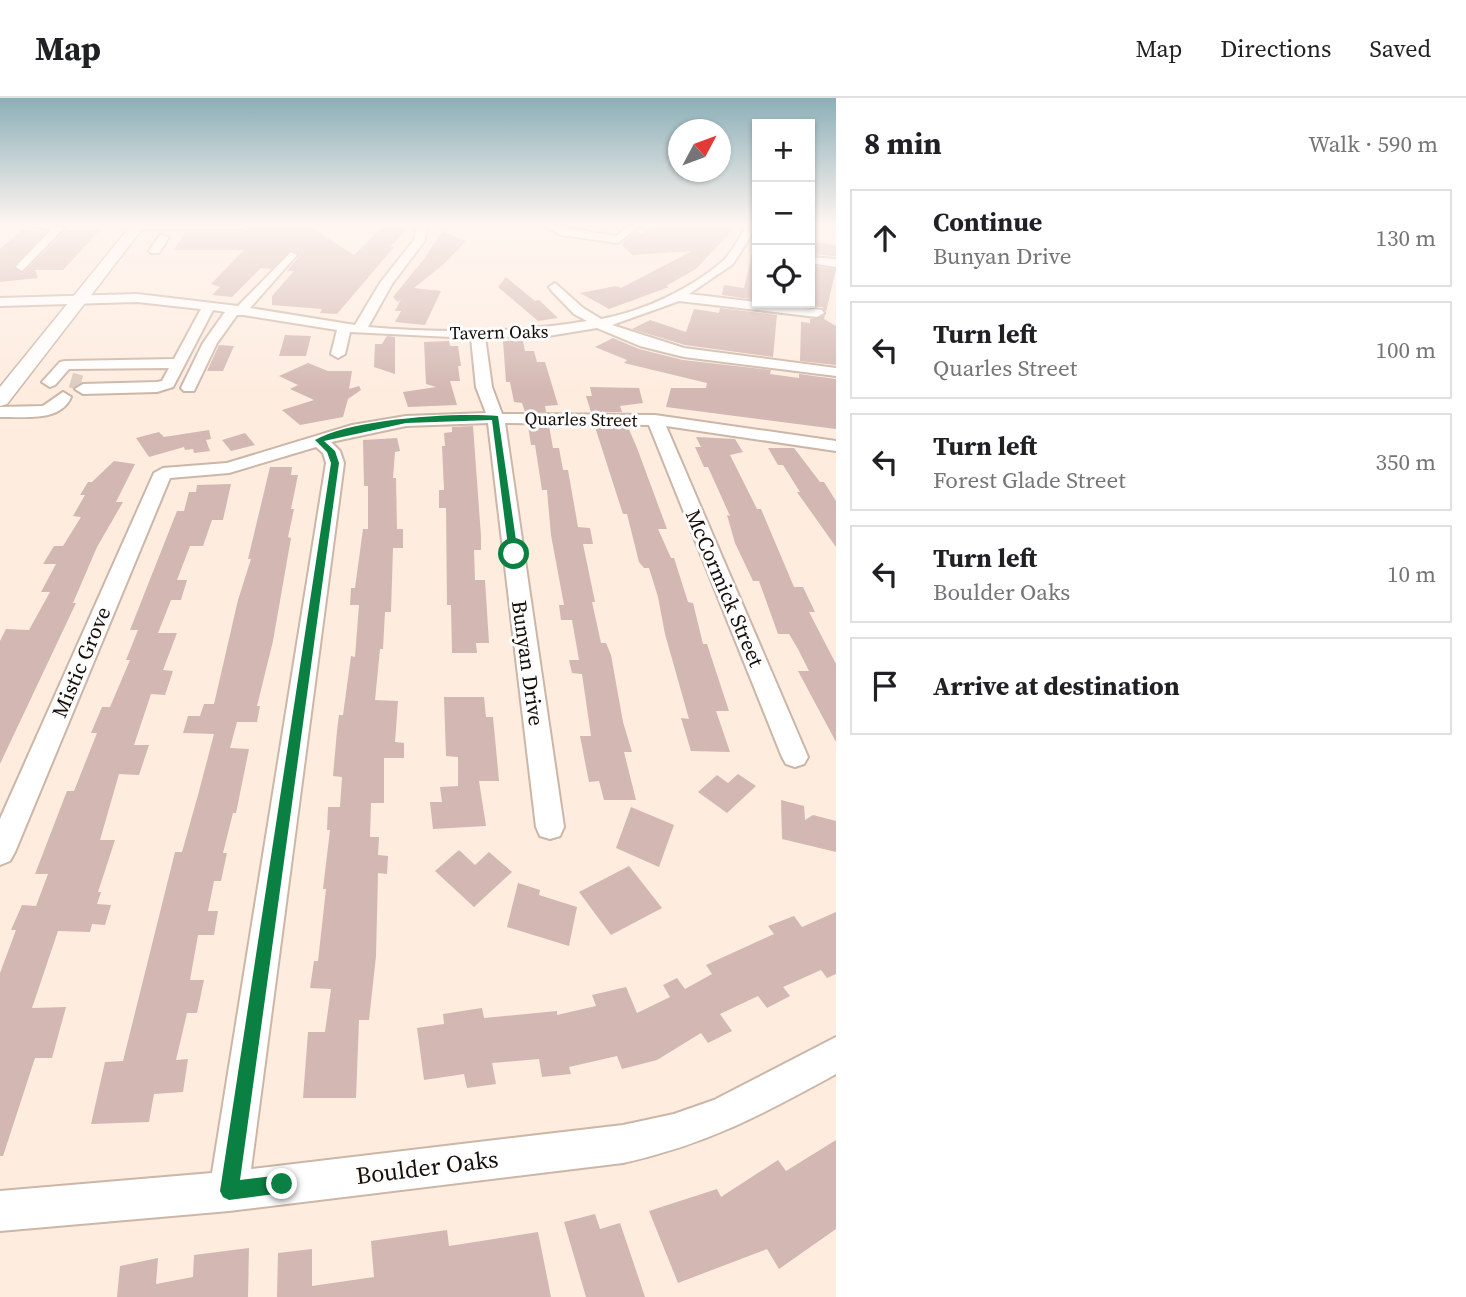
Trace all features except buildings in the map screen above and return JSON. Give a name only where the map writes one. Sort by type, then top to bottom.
[{"type":"main road","points":[[0,400],[96,280]]},
{"type":"street","points":[[189,387],[210,343],[267,280]]},
{"type":"street","points":[[359,330],[388,280]]},
{"type":"street","name":"Tavern Oaks","points":[[0,302],[208,307],[359,330],[478,334],[548,332],[601,324],[642,314],[678,297],[704,280]]},
{"type":"street","points":[[555,287],[566,300],[601,324],[626,338],[655,347],[836,372]]},
{"type":"street","points":[[678,297],[817,313]]},
{"type":"street","name":"Tavern Oaks","points":[[0,311],[77,304]]},
{"type":"street","points":[[50,383],[162,386],[170,381],[208,307]]},
{"type":"street","points":[[338,354],[344,328]]},
{"type":"street","name":"Bunyan Drive","points":[[478,334],[484,387],[495,418],[550,827]]},
{"type":"street","points":[[63,397],[49,392],[50,383],[65,365],[180,363]]},
{"type":"street","points":[[0,412],[46,411],[60,404],[63,397],[78,384]]},
{"type":"street","name":"Quarles Street","points":[[163,473],[229,468],[352,430],[406,421],[495,418],[655,420],[833,449]]},
{"type":"street","name":"McCormick Street","points":[[655,420],[795,757]]},
{"type":"street","points":[[229,1191],[335,463],[331,451],[318,440]]},
{"type":"street","name":"Mistic Grove","points":[[0,852],[163,473]]},
{"type":"street","name":"Boulder Oaks","points":[[0,1211],[229,1191],[622,1144],[674,1133],[723,1115],[836,1055]]},
{"type":"tunnel","points":[[71,380],[81,383]]},
{"type":"route","points":[[282,1184],[229,1191],[335,463],[331,451],[318,440],[352,430],[406,421],[495,418],[514,554]]}]
